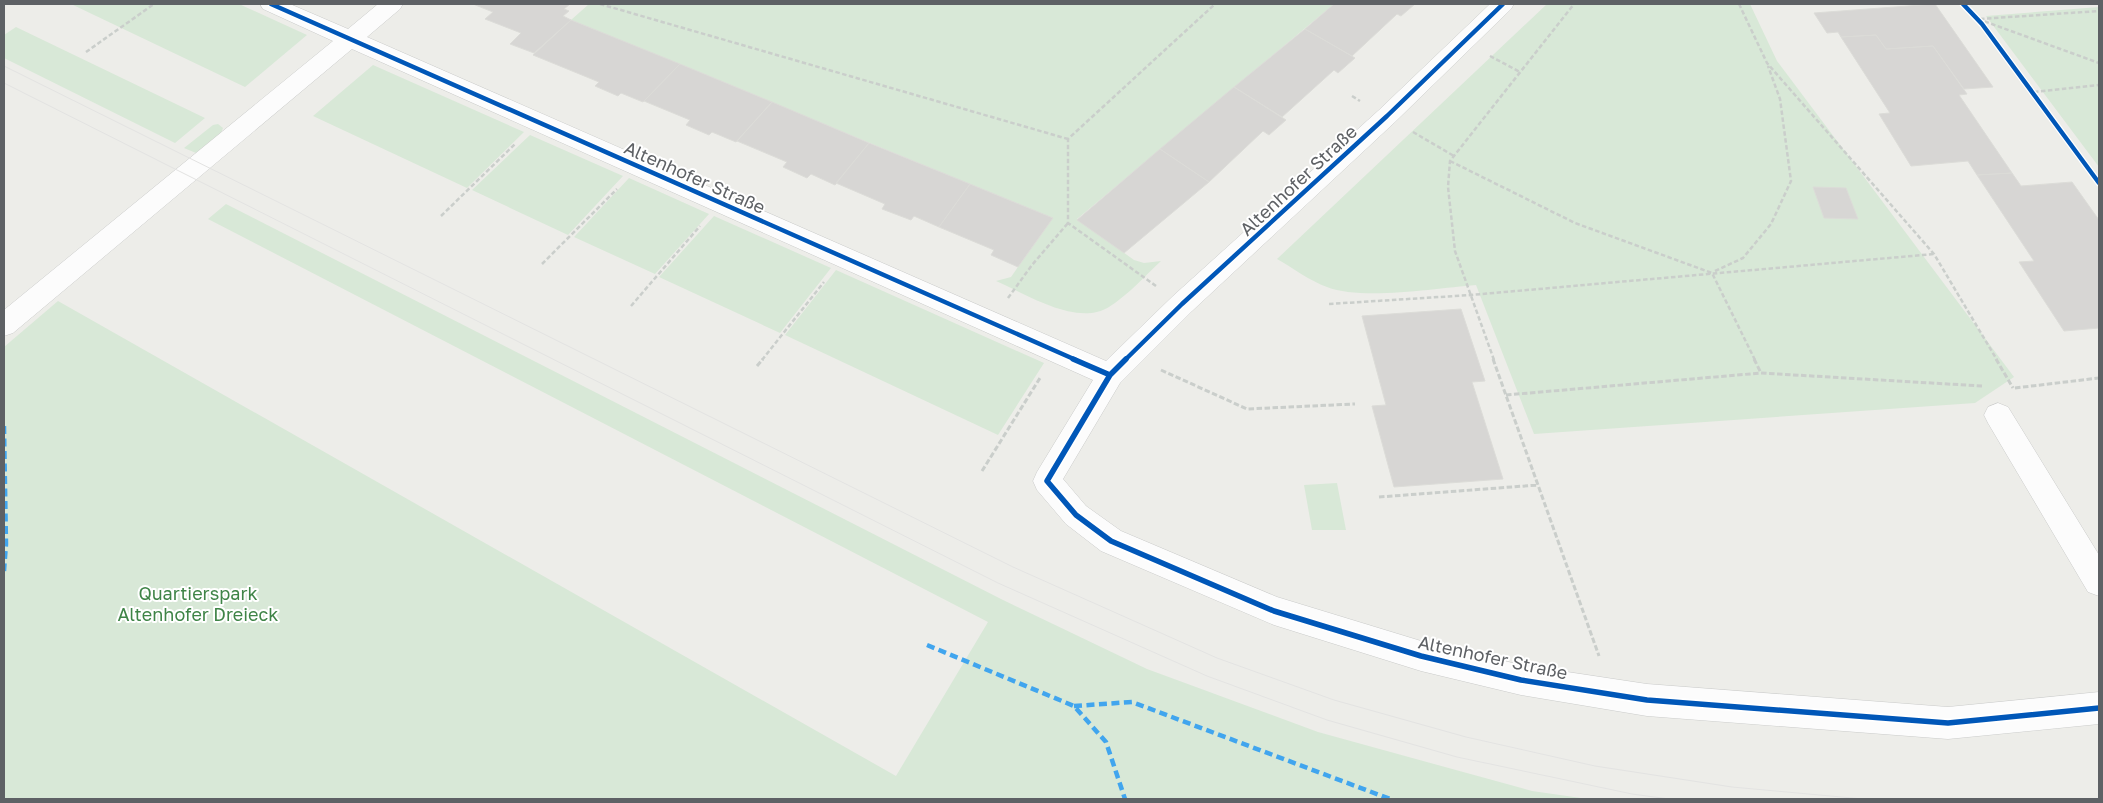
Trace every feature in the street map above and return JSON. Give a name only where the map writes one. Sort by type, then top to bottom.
[{"type":"street","name":"Altenhofer Straße","points":[[270,4],[1110,375]]},
{"type":"street","points":[[4,326],[392,4]]},
{"type":"street","name":"Altenhofer Straße","points":[[1503,4],[1387,116],[1182,304],[1110,375],[1047,481],[1076,515],[1111,541],[1274,610],[1421,656],[1520,680],[1647,700],[1948,723],[2099,708]]},
{"type":"street","points":[[1998,415],[2099,582]]},
{"type":"path","points":[[86,52],[154,4]]},
{"type":"path","points":[[600,4],[1068,139]]},
{"type":"path","points":[[1182,304],[1068,223],[1068,139],[1215,4]]},
{"type":"path","points":[[1574,4],[1450,161],[1448,187],[1455,251],[1599,657]]},
{"type":"path","points":[[1450,161],[1575,223],[1712,272],[1743,258],[1771,224],[1791,181],[1780,99],[1767,63],[1739,4]]},
{"type":"path","points":[[1963,4],[1977,19],[2033,92],[2099,183]]},
{"type":"path","points":[[1977,19],[2099,11]]},
{"type":"path","points":[[1977,19],[2099,63]]},
{"type":"path","points":[[1767,63],[1934,254],[2013,388]]},
{"type":"path","points":[[2033,92],[2099,85]]},
{"type":"path","points":[[441,216],[537,122]]},
{"type":"path","points":[[542,264],[640,168]]},
{"type":"path","points":[[631,306],[720,203]]},
{"type":"path","points":[[1023,276],[1068,223]]},
{"type":"path","points":[[1329,304],[1470,295],[1712,272],[1934,254]]},
{"type":"path","points":[[757,366],[832,271],[840,256]]},
{"type":"path","points":[[1712,272],[1761,373]]},
{"type":"path","points":[[982,471],[1056,352]]},
{"type":"path","points":[[1153,367],[1247,409],[1355,404]]},
{"type":"path","points":[[1506,395],[1761,373],[1984,386]]},
{"type":"path","points":[[2003,387],[2013,388],[2099,378]]},
{"type":"path","points":[[1998,415],[2013,388]]},
{"type":"path","points":[[1379,497],[1538,486]]},
{"type":"green space","points":[[71,4],[239,4],[307,35],[245,87]]},
{"type":"green space","points":[[589,4],[1334,4],[1077,219],[1134,260],[1144,263],[1161,261],[1130,291],[1109,307],[1096,312],[1082,313],[1052,306],[996,281],[1011,277],[1052,218],[571,20]]},
{"type":"green space","points":[[1547,4],[1750,4],[1777,61],[2014,377],[1975,403],[1534,434],[1476,285],[1379,293],[1342,291],[1314,281],[1277,259]]},
{"type":"green space","points":[[2099,7],[2099,167],[1986,16]]},
{"type":"green space","points":[[16,27],[205,118],[175,143],[4,58],[4,35]]},
{"type":"green space","points":[[373,65],[524,132],[467,188],[313,116]]},
{"type":"green space","points":[[218,124],[223,128],[221,133],[196,153],[184,148],[213,125]]},
{"type":"green space","points":[[530,135],[623,176],[568,235],[472,190]]},
{"type":"green space","points":[[629,178],[709,214],[655,274],[574,237]]},
{"type":"green space","name":"Quartierspark Altenhofer Dreieck","points":[[226,204],[1001,599],[1147,669],[1318,732],[1532,791],[1588,799],[4,799],[4,347],[58,301],[896,776],[988,622],[208,219]]},
{"type":"green space","points":[[714,216],[831,268],[780,333],[659,277]]},
{"type":"green space","points":[[836,270],[1044,363],[998,435],[785,335]]},
{"type":"green space","points":[[1337,483],[1346,530],[1312,530],[1304,485]]},
{"type":"building","points":[[473,4],[570,4],[564,9],[569,11],[563,16],[571,20],[534,53],[510,44],[521,33],[485,19],[493,12]]},
{"type":"building","points":[[1334,4],[1415,4],[1401,16],[1397,14],[1352,56],[1305,29]]},
{"type":"building","points":[[1935,4],[1993,87],[1964,89],[1933,46],[1886,49],[1876,35],[1841,37],[1838,32],[1827,33],[1814,13]]},
{"type":"building","points":[[571,20],[680,64],[643,102],[621,93],[618,96],[595,86],[599,82],[533,55]]},
{"type":"building","points":[[1305,29],[1355,58],[1338,73],[1334,70],[1282,117],[1234,87]]},
{"type":"building","points":[[1876,35],[1886,49],[1933,46],[1967,94],[1959,95],[2012,173],[1977,175],[1968,161],[1911,166],[1879,114],[1890,113],[1841,37]]},
{"type":"building","points":[[680,64],[772,102],[736,142],[712,132],[709,135],[686,125],[690,120],[644,101]]},
{"type":"building","points":[[1234,87],[1286,120],[1269,135],[1263,131],[1209,182],[1160,149]]},
{"type":"building","points":[[772,102],[869,143],[835,185],[811,174],[807,178],[783,167],[787,162],[737,141]]},
{"type":"building","points":[[869,143],[970,184],[939,227],[914,216],[911,220],[882,209],[885,204],[836,183]]},
{"type":"building","points":[[1160,149],[1209,182],[1124,253],[1077,220]]},
{"type":"building","points":[[2012,173],[2021,186],[2072,182],[2099,220],[2099,328],[2064,331],[2019,262],[2034,261],[1977,175]]},
{"type":"building","points":[[970,184],[1053,218],[1018,267],[991,255],[994,250],[939,227]]},
{"type":"building","points":[[1813,187],[1846,188],[1858,219],[1824,218]]},
{"type":"building","points":[[1461,309],[1485,381],[1472,382],[1503,479],[1394,487],[1372,406],[1386,405],[1362,316]]},
{"type":"tram line","points":[[4,66],[1013,567],[1217,658],[1334,700],[1466,737],[1595,766],[1732,787],[1863,799]]},
{"type":"tram line","points":[[4,83],[998,583],[1207,676],[1327,720],[1457,757],[1632,794],[1669,799]]},
{"type":"marked path","points":[[4,426],[6,544],[4,571]]},
{"type":"marked path","points":[[927,645],[1074,706],[1106,742],[1125,799]]},
{"type":"marked path","points":[[1074,706],[1132,702],[1390,799]]},
{"type":"cycle path","points":[[271,4],[1110,375]]},
{"type":"cycle path","points":[[1503,4],[1387,116],[1182,304],[1110,375],[1047,481],[1076,515],[1111,541],[1274,611],[1421,656],[1521,680],[1647,700],[1948,723],[2099,708]]},
{"type":"cycle path","points":[[1963,4],[1982,24],[2099,183]]}]
